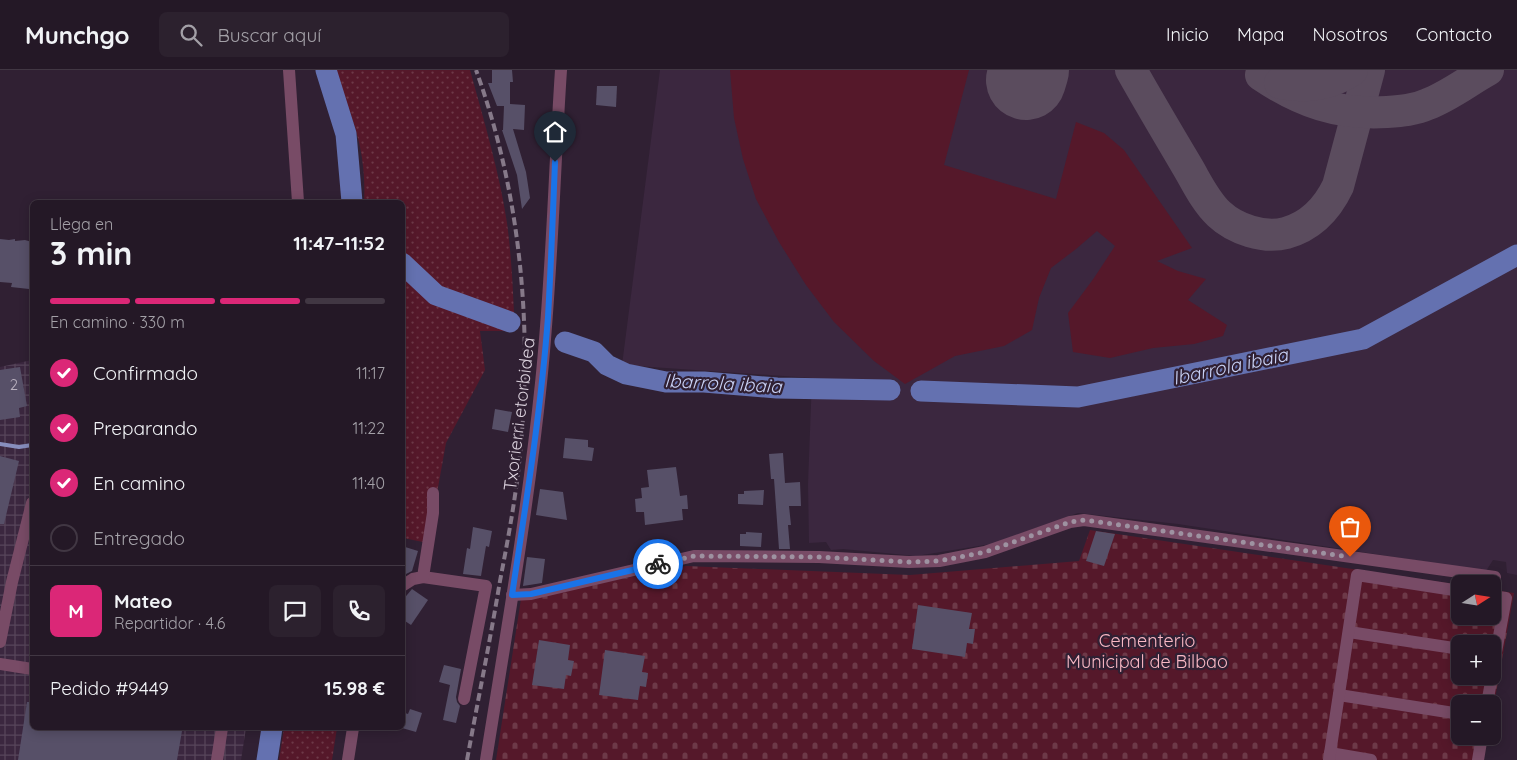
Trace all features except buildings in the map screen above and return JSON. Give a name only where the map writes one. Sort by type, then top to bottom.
[{"type":"street","points":[[289,70],[298,200]]},
{"type":"street","name":"Txorierri etorbidea","points":[[486,760],[533,457],[547,327],[561,70]]},
{"type":"street","points":[[423,577],[433,513],[433,493]]},
{"type":"street","points":[[0,642],[12,582],[30,511]]},
{"type":"street","points":[[512,595],[531,594],[694,556],[819,557],[909,562],[939,561],[985,552],[1070,522],[1084,520],[1482,575]]},
{"type":"street","points":[[1371,760],[1330,757],[1357,575],[1451,590]]},
{"type":"street","points":[[405,584],[414,579],[423,577],[486,586],[464,699]]},
{"type":"street","points":[[1501,597],[1506,598],[1501,621]]},
{"type":"street","points":[[1349,632],[1451,648]]},
{"type":"street","points":[[0,664],[30,669]]},
{"type":"street","points":[[1339,695],[1451,713]]},
{"type":"street","points":[[217,760],[222,730]]},
{"type":"street","points":[[348,760],[353,730]]},
{"type":"street","points":[[1478,760],[1480,745]]},
{"type":"shaded area","points":[[660,70],[1517,70],[1517,575],[1507,573],[1506,562],[1493,560],[1486,571],[1178,524],[1078,513],[991,544],[916,556],[843,549],[831,550],[826,542],[809,543],[808,484],[812,378],[622,365]]},
{"type":"shaded area","points":[[30,360],[30,730],[246,730],[241,760],[0,760],[0,367]]},
{"type":"green space","points":[[337,70],[470,70],[491,146],[504,204],[510,250],[515,331],[480,331],[485,370],[446,443],[428,543],[405,538],[405,200],[364,200],[361,151],[353,120],[334,72]]},
{"type":"green space","points":[[730,70],[969,70],[944,165],[1056,199],[1076,122],[1104,133],[1124,150],[1192,248],[1157,261],[1178,271],[1206,279],[1188,300],[1227,325],[1223,336],[1194,344],[1153,348],[1110,358],[1073,352],[1068,313],[1115,246],[1097,231],[1051,268],[1039,298],[1032,330],[1004,346],[955,356],[905,384],[874,361],[834,322],[806,285],[779,242],[756,199],[743,159],[734,118]]},
{"type":"green space","name":"Cementerio Municipal de Bilbao","points":[[1090,530],[1451,584],[1451,625],[1501,625],[1501,591],[1514,593],[1501,665],[1501,635],[1451,635],[1451,685],[1497,685],[1496,695],[1451,695],[1451,745],[1486,745],[1483,760],[496,760],[521,599],[686,566],[910,575],[1079,561]]},
{"type":"green space","points":[[284,730],[337,730],[332,760],[279,760]]},
{"type":"waterway","points":[[326,70],[346,134],[352,200]]},
{"type":"waterway","name":"Ibarrola ibaia","points":[[921,391],[1078,397],[1363,339],[1517,255]]},
{"type":"waterway","name":"Ibarrola ibaia","points":[[405,266],[436,295],[510,322]]},
{"type":"waterway","name":"Ibarrola ibaia","points":[[565,342],[594,352],[607,365],[626,374],[666,382],[704,382],[777,388],[890,390]]},
{"type":"waterway","points":[[0,444],[19,447],[30,445]]},
{"type":"waterway","points":[[267,760],[272,730]]},
{"type":"taxiway","points":[[1131,70],[1209,203],[1219,214],[1233,224],[1259,234],[1268,235],[1286,233],[1303,226],[1317,216],[1334,194],[1338,186],[1369,70]]},
{"type":"taxiway","points":[[1280,83],[1318,84],[1335,79],[1352,70]]},
{"type":"taxiway","points":[[1261,75],[1291,93],[1321,105],[1352,111],[1387,112],[1413,109],[1436,101],[1488,70]]},
{"type":"runway","points":[[1026,80],[1029,70]]},
{"type":"railway","points":[[467,760],[509,534],[516,486],[524,406],[525,357],[519,259],[513,211],[491,116],[476,70]]},
{"type":"way so far","points":[[658,564],[694,556],[819,557],[909,562],[939,561],[985,552],[1070,522],[1084,520],[1350,557]]},
{"type":"route","points":[[555,162],[548,317],[533,457],[512,595],[531,594],[658,564]]}]
